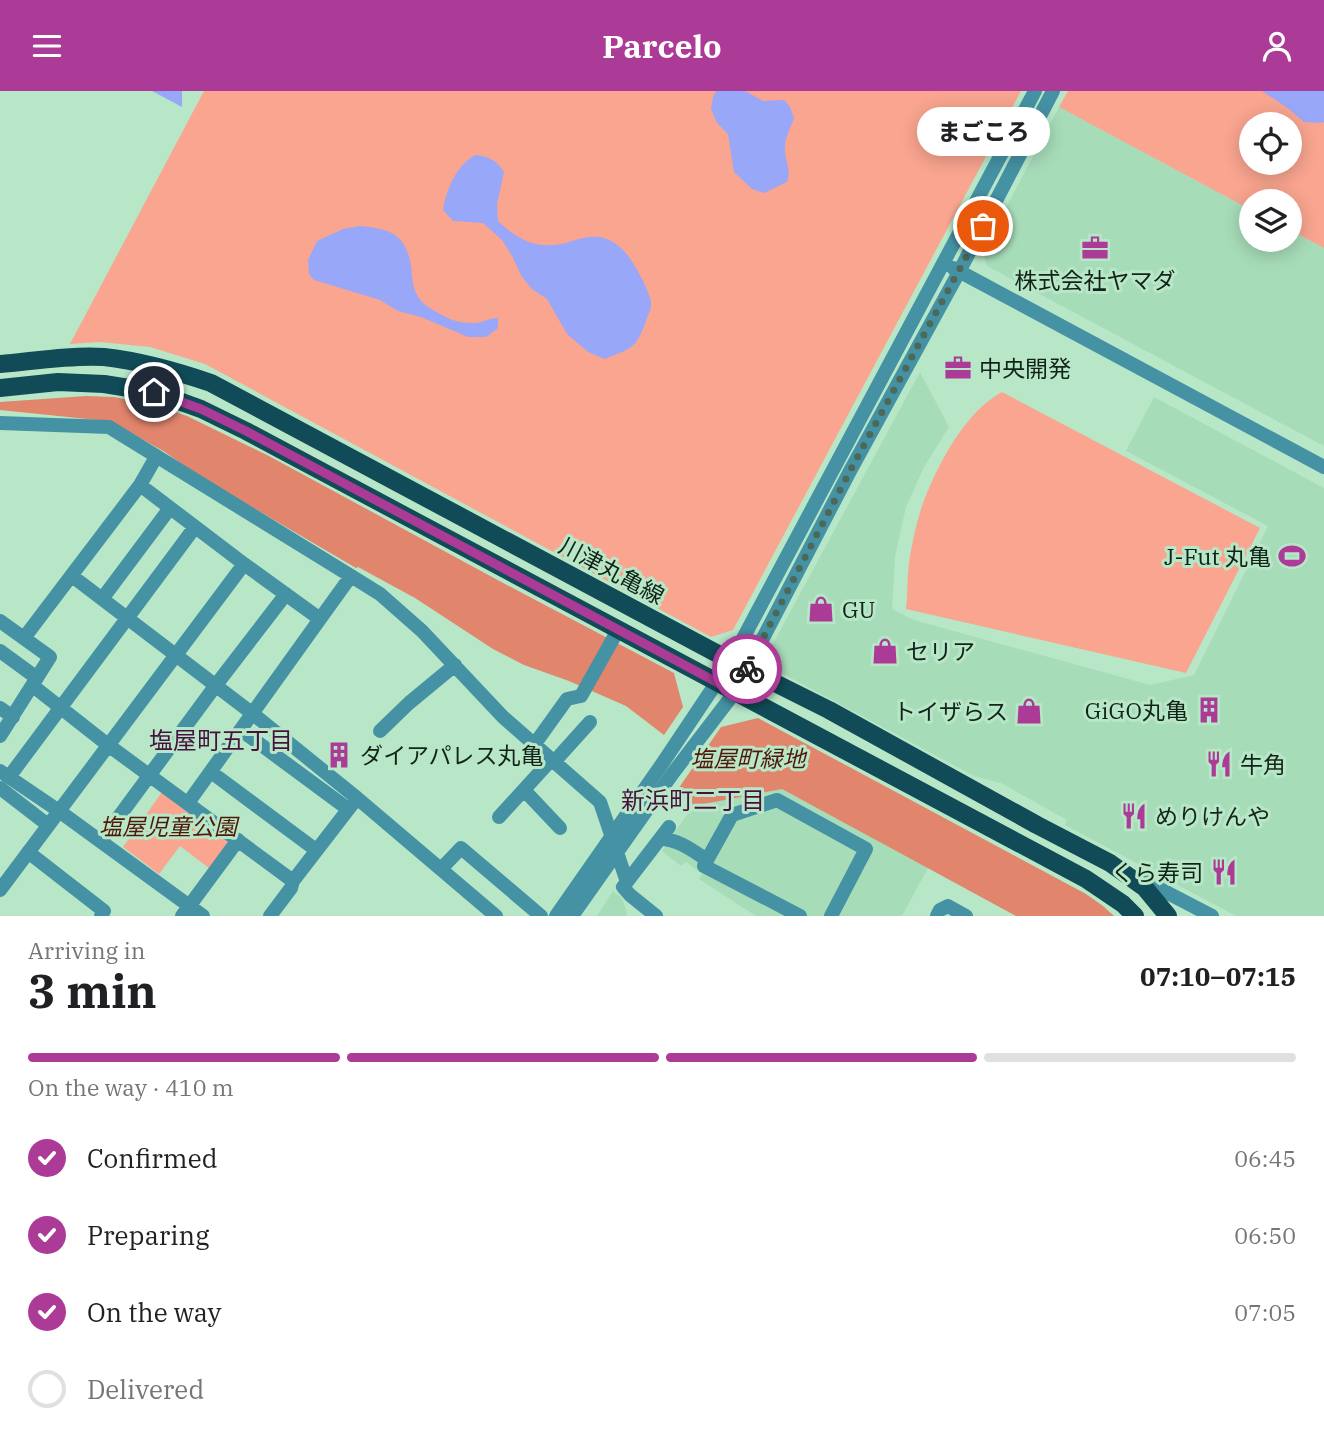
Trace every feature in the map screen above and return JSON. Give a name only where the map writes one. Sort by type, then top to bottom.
[{"type":"main road","name":"川津丸亀線","points":[[0,364],[54,358],[104,357],[163,367],[211,383],[828,710],[1110,863],[1145,888],[1168,916]]},
{"type":"main road","points":[[0,388],[58,382],[104,384],[154,392],[201,409],[1092,883],[1123,904],[1135,916]]},
{"type":"street","points":[[572,916],[617,850],[735,692],[739,664],[943,262],[1035,91]]},
{"type":"street","points":[[556,916],[718,683],[739,664],[850,471],[959,272],[1053,91]]},
{"type":"street","points":[[943,262],[1324,467]]},
{"type":"street","points":[[0,423],[109,427],[380,594],[422,631],[503,717],[600,802],[627,882]]},
{"type":"street","points":[[24,638],[140,485],[156,457]]},
{"type":"street","points":[[140,485],[320,619]]},
{"type":"street","points":[[102,599],[170,508]]},
{"type":"street","points":[[3,779],[195,527]]},
{"type":"street","points":[[0,890],[6,871],[28,852],[244,564]]},
{"type":"street","points":[[72,576],[253,714],[352,804]]},
{"type":"street","points":[[188,803],[351,576]]},
{"type":"street","points":[[101,841],[286,594]]},
{"type":"street","points":[[0,621],[50,657],[0,736]]},
{"type":"street","points":[[534,745],[567,699],[581,696],[618,630]]},
{"type":"street","points":[[0,651],[60,707],[108,745],[293,881]]},
{"type":"street","points":[[380,731],[409,703],[456,665]]},
{"type":"street","points":[[0,708],[13,717]]},
{"type":"street","points":[[499,817],[590,722]]},
{"type":"street","points":[[241,730],[352,804],[441,869],[496,916]]},
{"type":"street","points":[[211,772],[316,850]]},
{"type":"street","points":[[3,779],[22,786],[101,841],[186,911],[203,916]]},
{"type":"street","points":[[3,779],[13,798],[48,825]]},
{"type":"street","points":[[13,798],[22,786]]},
{"type":"street","points":[[524,790],[560,828]]},
{"type":"street","points":[[28,810],[37,796]]},
{"type":"street","points":[[800,916],[704,866],[732,815],[776,800],[866,849],[831,916]]},
{"type":"street","points":[[270,916],[291,888],[293,881],[352,804]]},
{"type":"street","points":[[656,916],[638,910],[623,887],[664,833],[668,839],[681,843],[707,860]]},
{"type":"street","points":[[186,911],[238,840]]},
{"type":"street","points":[[441,869],[461,848],[541,916]]},
{"type":"street","points":[[28,852],[107,914]]},
{"type":"street","points":[[1110,863],[1212,916]]},
{"type":"street","points":[[937,916],[940,910],[948,906],[966,916]]},
{"type":"shaded area","points":[[1059,107],[1239,204],[1239,252],[1302,252],[1302,236],[1324,248],[1324,446],[987,266],[983,251]]},
{"type":"shaded area","points":[[920,372],[949,427],[924,467],[906,507],[895,557],[892,609],[914,620],[1150,685],[1194,675],[1268,526],[1126,451],[1154,397],[1324,488],[1324,916],[1236,916],[1065,825],[1067,820],[1001,783],[974,776],[774,669],[769,651]]},
{"type":"shaded area","points":[[781,788],[928,868],[902,916],[756,916],[699,879],[702,874],[686,862],[681,866],[662,851],[693,806]]},
{"type":"shaded area","points":[[613,891],[622,898],[626,916],[597,916]]},
{"type":"green space","points":[[204,91],[1021,91],[733,630],[711,637],[205,364],[150,347],[100,342],[70,344]]},
{"type":"green space","points":[[1068,91],[1324,91],[1324,248],[1302,236],[1302,189],[1239,189],[1239,204],[1059,107]]},
{"type":"green space","points":[[1002,392],[1260,528],[1186,673],[906,609],[913,538],[934,477],[963,427],[988,401]]},
{"type":"green space","name":"塩屋町緑地","points":[[86,396],[114,397],[150,404],[187,416],[267,455],[674,673],[683,707],[664,735],[626,706],[524,665],[493,649],[415,598],[356,568],[124,429],[97,420],[0,410],[0,402]]},
{"type":"green space","name":"塩屋町緑地","points":[[758,718],[1086,894],[1114,916],[1016,916],[782,789],[693,806],[676,792],[721,727]]},
{"type":"green space","name":"塩屋児童公園","points":[[162,792],[227,840],[227,844],[209,868],[180,846],[159,874],[123,847]]},
{"type":"water","points":[[152,91],[182,91],[182,107]]},
{"type":"water","points":[[716,91],[745,91],[763,101],[784,100],[790,107],[794,118],[785,143],[789,173],[787,182],[764,193],[752,189],[734,172],[728,134],[717,123],[711,109]]},
{"type":"water","points":[[1262,91],[1324,91],[1324,122],[1304,122],[1302,112],[1292,112]]},
{"type":"water","points":[[475,155],[492,159],[504,172],[497,204],[498,221],[513,233],[529,242],[546,245],[598,237],[614,243],[627,255],[645,285],[651,303],[642,330],[632,346],[605,359],[588,352],[567,334],[547,299],[532,289],[522,277],[502,240],[483,223],[453,221],[443,210],[453,178]]},
{"type":"water","points":[[360,226],[388,231],[400,239],[408,254],[416,293],[426,305],[455,321],[478,323],[498,318],[498,328],[486,337],[468,337],[421,317],[398,311],[380,300],[314,280],[309,274],[308,260],[317,241],[343,229]]},
{"type":"way so far","points":[[747,669],[850,471],[983,226]]},
{"type":"place","name":"まごころ","points":[[983,226]]},
{"type":"place","name":"株式会社ヤマダ","points":[[1095,248]]},
{"type":"place","name":"中央開発","points":[[958,368]]},
{"type":"place","name":"J-Fut 丸亀","points":[[1292,556]]},
{"type":"place","name":"GU","points":[[821,609]]},
{"type":"place","name":"セリア","points":[[885,651]]},
{"type":"place","name":"GiGO丸亀","points":[[1209,710]]},
{"type":"place","name":"トイザらス","points":[[1029,711]]},
{"type":"place","name":"ダイアパレス丸亀","points":[[339,755]]},
{"type":"place","name":"牛角","points":[[1219,764]]},
{"type":"place","name":"めりけんや","points":[[1134,816]]},
{"type":"place","name":"くら寿司","points":[[1224,872]]},
{"type":"district","name":"塩屋町五丁目","points":[[221,740]]},
{"type":"district","name":"新浜町二丁目","points":[[693,800]]},
{"type":"route","points":[[154,392],[201,409],[246,431],[735,692],[747,669]]}]
